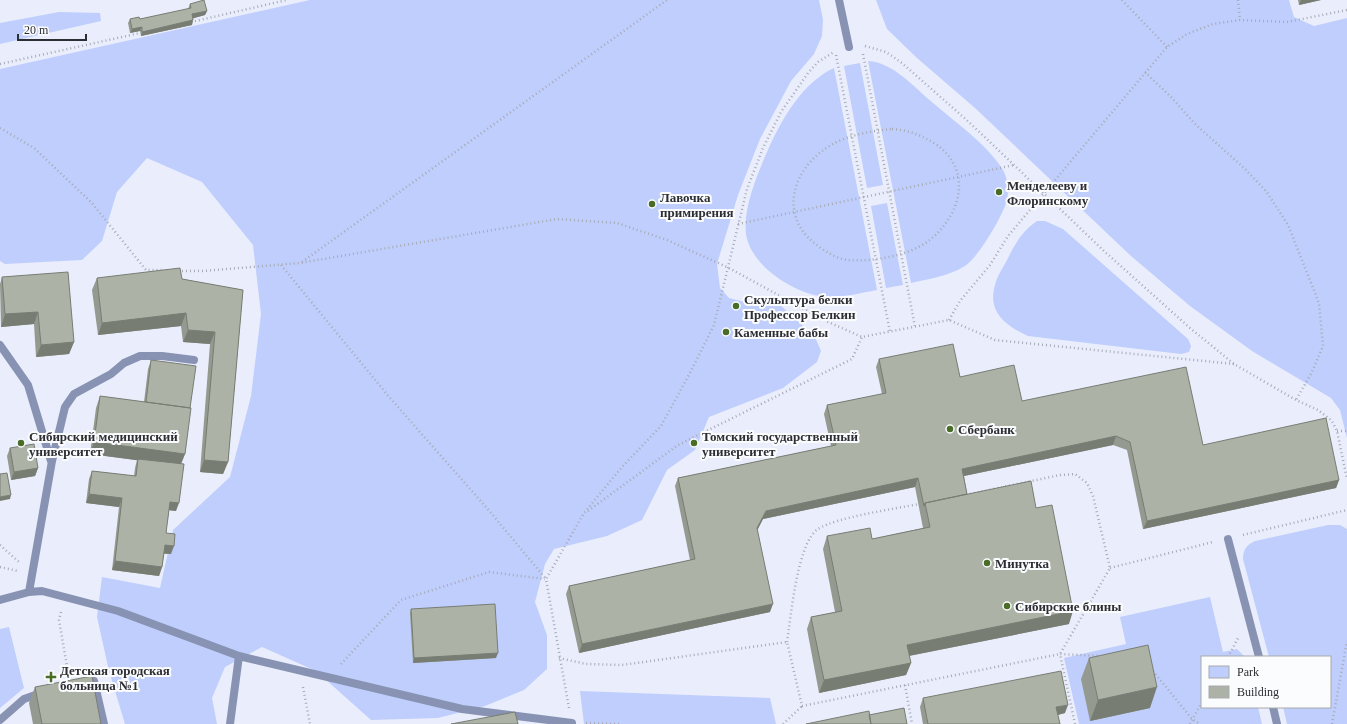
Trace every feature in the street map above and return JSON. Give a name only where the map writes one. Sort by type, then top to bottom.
[{"type":"lane","points":[[839,0],[849,47]]},
{"type":"lane","points":[[0,345],[28,385],[52,461]]},
{"type":"lane","points":[[29,592],[52,461],[65,407],[74,394],[111,374],[124,363],[140,356],[162,356],[194,360]]},
{"type":"lane","points":[[1228,539],[1259,656]]},
{"type":"lane","points":[[0,600],[29,592],[42,591],[118,611],[240,656],[462,709],[572,723]]},
{"type":"lane","points":[[230,724],[240,656]]},
{"type":"lane","points":[[70,686],[94,681],[104,724]]},
{"type":"lane","points":[[0,720],[24,699],[50,691]]},
{"type":"lane","points":[[1272,708],[1277,724]]},
{"type":"path","points":[[191,22],[287,0]]},
{"type":"path","points":[[300,263],[667,0]]},
{"type":"path","points":[[1122,0],[1167,47]]},
{"type":"path","points":[[1238,0],[1240,20]]},
{"type":"path","points":[[949,320],[960,301],[990,265],[1008,236],[1167,47],[1187,34],[1213,24],[1240,20],[1287,22],[1347,10]]},
{"type":"path","points":[[0,64],[140,34]]},
{"type":"path","points":[[546,579],[584,513],[622,467],[661,426],[714,325],[747,189],[763,148],[781,112],[808,73],[818,62],[835,51],[849,47],[872,47],[886,52],[897,60],[970,123],[1104,252],[1190,328],[1234,364],[1296,400],[1318,410],[1332,421],[1337,431],[1347,478]]},
{"type":"path","points":[[865,62],[915,326]]},
{"type":"path","points":[[838,67],[890,332]]},
{"type":"path","points":[[1145,72],[1171,97],[1194,123],[1244,168],[1266,191],[1288,225],[1319,303],[1323,346],[1312,372],[1296,400]]},
{"type":"path","points":[[0,128],[34,148],[91,202],[146,270],[167,270]]},
{"type":"path","points":[[878,130],[902,130],[919,134],[946,152],[955,163],[959,177],[959,194],[955,207],[938,231],[927,242],[901,253],[876,258],[845,260],[831,255],[804,235],[793,212],[793,200],[798,181],[807,166],[828,146],[852,136],[878,130]]},
{"type":"path","points":[[738,224],[1014,165]]},
{"type":"path","points":[[174,270],[203,271],[300,263],[557,219],[617,223],[667,240],[727,267],[826,321],[862,337],[949,320],[995,340],[1234,364]]},
{"type":"path","points":[[281,264],[390,398],[486,507],[546,579],[559,658],[572,723],[619,724]]},
{"type":"path","points":[[584,513],[678,445],[852,359],[862,337]]},
{"type":"path","points":[[1337,431],[1347,431]]},
{"type":"path","points":[[963,495],[1060,475],[1075,474],[1087,483],[1093,496],[1110,568],[1060,654],[1075,724]]},
{"type":"path","points":[[802,706],[787,642],[801,560],[807,542],[817,530],[831,523],[919,504]]},
{"type":"path","points":[[0,545],[33,573]]},
{"type":"path","points":[[328,677],[401,600],[489,572],[546,579]]},
{"type":"path","points":[[65,596],[59,620],[70,686]]},
{"type":"path","points":[[1332,724],[1347,641]]},
{"type":"path","points":[[559,658],[586,664],[622,665],[787,642]]},
{"type":"path","points":[[783,724],[802,706],[1060,654],[1105,656]]},
{"type":"path","points":[[1152,670],[1192,719],[1200,724]]},
{"type":"path","points":[[301,671],[304,697],[310,724]]},
{"type":"path","points":[[905,685],[912,724]]},
{"type":"path","points":[[1190,724],[1201,704]]},
{"type":"green space","points":[[310,0],[819,0],[823,20],[822,36],[814,54],[791,81],[760,139],[738,195],[717,264],[720,288],[729,298],[745,302],[761,298],[779,304],[815,337],[821,351],[817,362],[783,388],[709,417],[695,450],[667,470],[642,520],[607,536],[554,549],[545,564],[535,602],[547,635],[547,669],[524,690],[485,706],[438,718],[371,720],[316,671],[262,647],[225,667],[212,698],[217,724],[125,724],[109,671],[97,617],[102,577],[160,588],[173,530],[230,477],[251,396],[261,314],[253,245],[202,182],[147,158],[117,192],[102,241],[82,260],[5,264],[0,261],[0,69]]},
{"type":"green space","points":[[876,0],[1289,0],[1294,17],[1314,26],[1347,18],[1347,438],[1340,410],[1331,398],[1252,351],[1190,306],[1131,256],[975,108],[917,58],[887,29]]},
{"type":"green space","points":[[59,12],[100,13],[101,21],[0,44],[0,23]]},
{"type":"green space","points":[[868,61],[877,62],[886,66],[903,77],[980,143],[997,161],[1006,177],[1008,196],[1005,207],[996,225],[977,254],[965,266],[939,277],[911,283]]},
{"type":"green space","points":[[860,63],[883,185],[867,188],[844,66]]},
{"type":"green space","points":[[834,68],[877,290],[847,296],[829,297],[804,292],[779,279],[768,270],[759,261],[747,239],[746,216],[752,190],[757,177],[771,143],[789,110],[813,82]]},
{"type":"green space","points":[[887,203],[903,285],[886,288],[871,206]]},
{"type":"green space","points":[[1037,221],[1045,221],[1063,229],[1188,339],[1191,346],[1189,352],[1181,354],[1028,336],[1012,328],[1006,323],[1000,317],[994,303],[993,295],[996,282],[1019,238]]},
{"type":"green space","points":[[1328,525],[1340,525],[1347,529],[1347,724],[1287,724],[1283,708],[1331,708],[1331,656],[1269,656],[1243,559],[1245,550],[1255,541]]},
{"type":"green space","points":[[1210,597],[1223,652],[1237,649],[1244,656],[1201,656],[1201,708],[1258,708],[1262,724],[1079,724],[1064,658],[1126,644],[1120,617]]},
{"type":"green space","points":[[9,627],[24,688],[0,708],[0,629]]},
{"type":"green space","points":[[580,691],[770,698],[776,724],[584,724]]},
{"type":"building","points":[[204,0],[207,11],[192,14],[193,20],[142,32],[142,27],[132,29],[130,19],[139,17],[140,19],[191,8],[190,4]]},
{"type":"building","points":[[180,268],[182,279],[243,290],[228,462],[204,460],[215,332],[188,330],[186,313],[102,323],[97,278]]},
{"type":"building","points":[[68,272],[74,342],[41,345],[38,312],[5,314],[2,277]]},
{"type":"building","points":[[953,344],[960,377],[1014,365],[1022,401],[1186,367],[1203,445],[1326,418],[1339,480],[1147,521],[1130,442],[1116,436],[962,469],[967,494],[925,503],[924,506],[918,478],[766,511],[757,528],[773,604],[582,644],[569,586],[695,559],[678,478],[836,445],[827,405],[886,393],[879,359]]},
{"type":"building","points":[[151,360],[196,366],[190,408],[146,402]]},
{"type":"building","points":[[100,396],[191,408],[185,454],[94,442]]},
{"type":"building","points":[[34,444],[38,468],[14,472],[10,448]]},
{"type":"building","points":[[138,459],[184,464],[179,503],[170,502],[166,533],[175,534],[174,546],[165,545],[162,567],[115,561],[122,498],[89,494],[92,471],[136,476]]},
{"type":"building","points":[[7,473],[11,495],[0,497],[0,474]]},
{"type":"building","points":[[1031,481],[1036,508],[1052,505],[1073,611],[907,645],[911,663],[824,680],[811,617],[842,611],[827,536],[870,528],[872,539],[930,527],[925,503]]},
{"type":"building","points":[[495,604],[498,653],[414,658],[411,609]]},
{"type":"building","points":[[1148,645],[1157,687],[1098,700],[1089,658]]},
{"type":"building","points":[[1061,671],[1068,705],[1056,707],[1060,724],[928,724],[923,698]]},
{"type":"building","points":[[92,676],[101,724],[42,724],[35,687]]},
{"type":"building","points":[[904,708],[907,724],[871,724],[869,715]]},
{"type":"building","points":[[869,711],[871,724],[806,724]]},
{"type":"building","points":[[515,712],[518,724],[451,724]]},
{"type":"place","name":"Менделееву и Флоринскому","points":[[999,192]]},
{"type":"place","name":"Лавочка примирения","points":[[652,204]]},
{"type":"place","name":"Скульптура белки Профессор Белкин","points":[[736,306]]},
{"type":"place","name":"Каменные бабы","points":[[726,332]]},
{"type":"place","name":"Сбербанк","points":[[950,429]]},
{"type":"place","name":"Сибирский медицинский университет","points":[[21,443]]},
{"type":"place","name":"Томский государственный университет","points":[[694,443]]},
{"type":"place","name":"Минутка","points":[[987,563]]},
{"type":"place","name":"Сибирские блины","points":[[1007,606]]},
{"type":"place","name":"Детская городская больница №1","points":[[51,677]]}]
